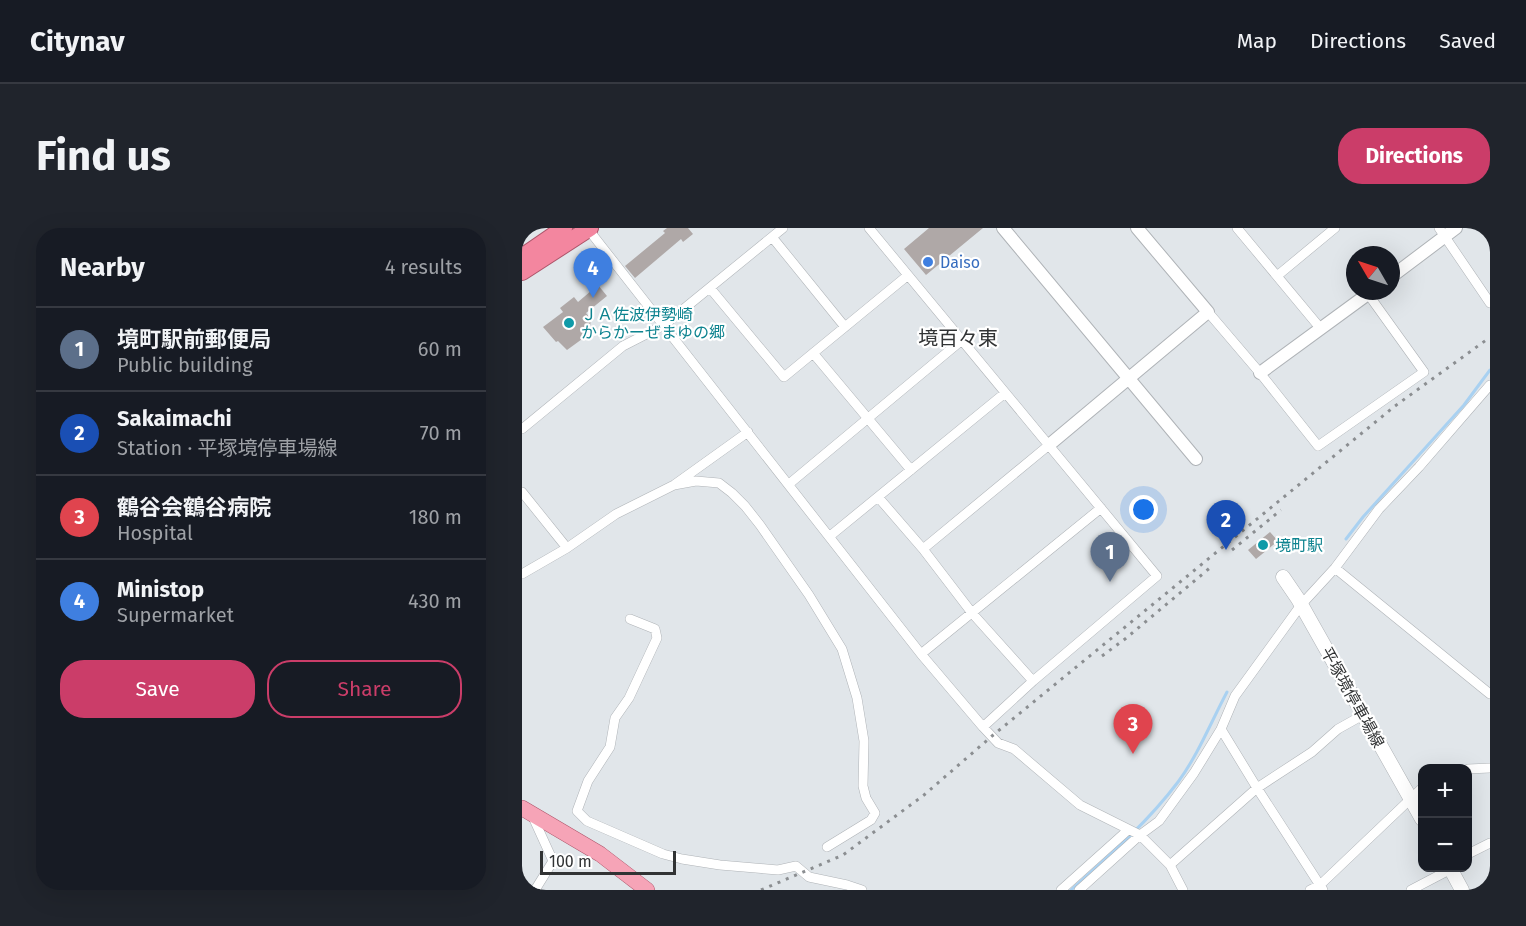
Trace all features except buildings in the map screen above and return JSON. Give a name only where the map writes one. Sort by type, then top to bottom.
[{"type":"highway","points":[[522,257],[564,228]]},
{"type":"highway","points":[[522,272],[588,228]]},
{"type":"main road","name":"平塚境停車場線","points":[[1283,577],[1298,599],[1421,818]]},
{"type":"main road","points":[[527,810],[600,854],[647,890]]},
{"type":"main road","points":[[1452,872],[1462,890]]},
{"type":"street","points":[[588,228],[921,654],[983,727],[998,743],[1014,749],[1080,805],[1140,836],[1170,865],[1183,890]]},
{"type":"street","points":[[522,429],[623,346],[663,325],[783,228]]},
{"type":"street","points":[[869,228],[1157,576],[1033,681],[983,727]]},
{"type":"street","points":[[1003,228],[1196,459]]},
{"type":"street","points":[[1238,228],[1321,328]]},
{"type":"street","points":[[1276,276],[1335,228]]},
{"type":"street","points":[[1400,269],[1442,232],[1456,228]]},
{"type":"street","points":[[1139,229],[1318,446],[1424,372],[1375,300]]},
{"type":"street","points":[[1442,232],[1490,303]]},
{"type":"street","points":[[772,237],[845,327]]},
{"type":"street","points":[[710,288],[784,377],[907,276]]},
{"type":"street","points":[[1260,373],[1360,300]]},
{"type":"street","points":[[923,549],[1208,312]]},
{"type":"street","points":[[789,484],[962,340]]},
{"type":"street","points":[[813,353],[911,470]]},
{"type":"street","points":[[1079,890],[1159,821],[1194,773],[1221,729],[1235,696],[1298,599],[1335,568],[1379,510],[1490,385]]},
{"type":"street","points":[[830,536],[1005,393]]},
{"type":"street","points":[[522,574],[567,548],[616,514],[674,485],[748,432]]},
{"type":"street","points":[[674,485],[696,481],[719,483],[745,506],[795,575],[842,649],[857,698],[864,741],[863,786],[866,798],[875,813],[871,820],[826,847]]},
{"type":"street","points":[[522,492],[567,548]]},
{"type":"street","points":[[878,497],[923,549],[972,613],[1033,681]]},
{"type":"street","points":[[921,654],[1101,508]]},
{"type":"street","points":[[1335,568],[1490,694]]},
{"type":"street","points":[[630,619],[655,629],[657,639],[629,698],[615,718],[610,747],[588,782],[577,812],[587,821],[663,854],[720,866],[778,870],[796,866],[809,877],[862,890]]},
{"type":"street","points":[[1170,865],[1257,788],[1312,752],[1338,729],[1363,715]]},
{"type":"street","points":[[1221,729],[1322,888]]},
{"type":"street","points":[[1472,769],[1490,768]]},
{"type":"street","points":[[1311,890],[1322,888],[1418,792]]},
{"type":"street","points":[[527,810],[554,861],[535,890]]},
{"type":"street","points":[[1061,890],[1128,830]]},
{"type":"street","points":[[1472,852],[1490,843]]},
{"type":"street","points":[[1411,890],[1443,872]]},
{"type":"waterway","points":[[1346,539],[1464,405],[1490,370]]},
{"type":"waterway","points":[[1071,890],[1141,825],[1178,782],[1198,750],[1227,692]]},
{"type":"railway","points":[[761,890],[843,855],[924,795],[992,736],[1395,406],[1489,338]]},
{"type":"railway","points":[[1232,550],[1281,510]]},
{"type":"railway","points":[[1102,656],[1211,567]]},
{"type":"place","name":"Daiso","points":[[928,262]]},
{"type":"place","name":"Ministop","points":[[593,298]]},
{"type":"place","name":"ＪＡ佐波伊勢崎 からかーぜまゆの郷","points":[[569,323]]},
{"type":"place","name":"境町駅","points":[[1263,545]]},
{"type":"place","name":"Sakaimachi","points":[[1226,550]]},
{"type":"place","name":"境町駅前郵便局","points":[[1110,582]]},
{"type":"place","name":"鶴谷会鶴谷病院","points":[[1133,754]]},
{"type":"district","name":"境百々東","points":[[958,338]]}]
